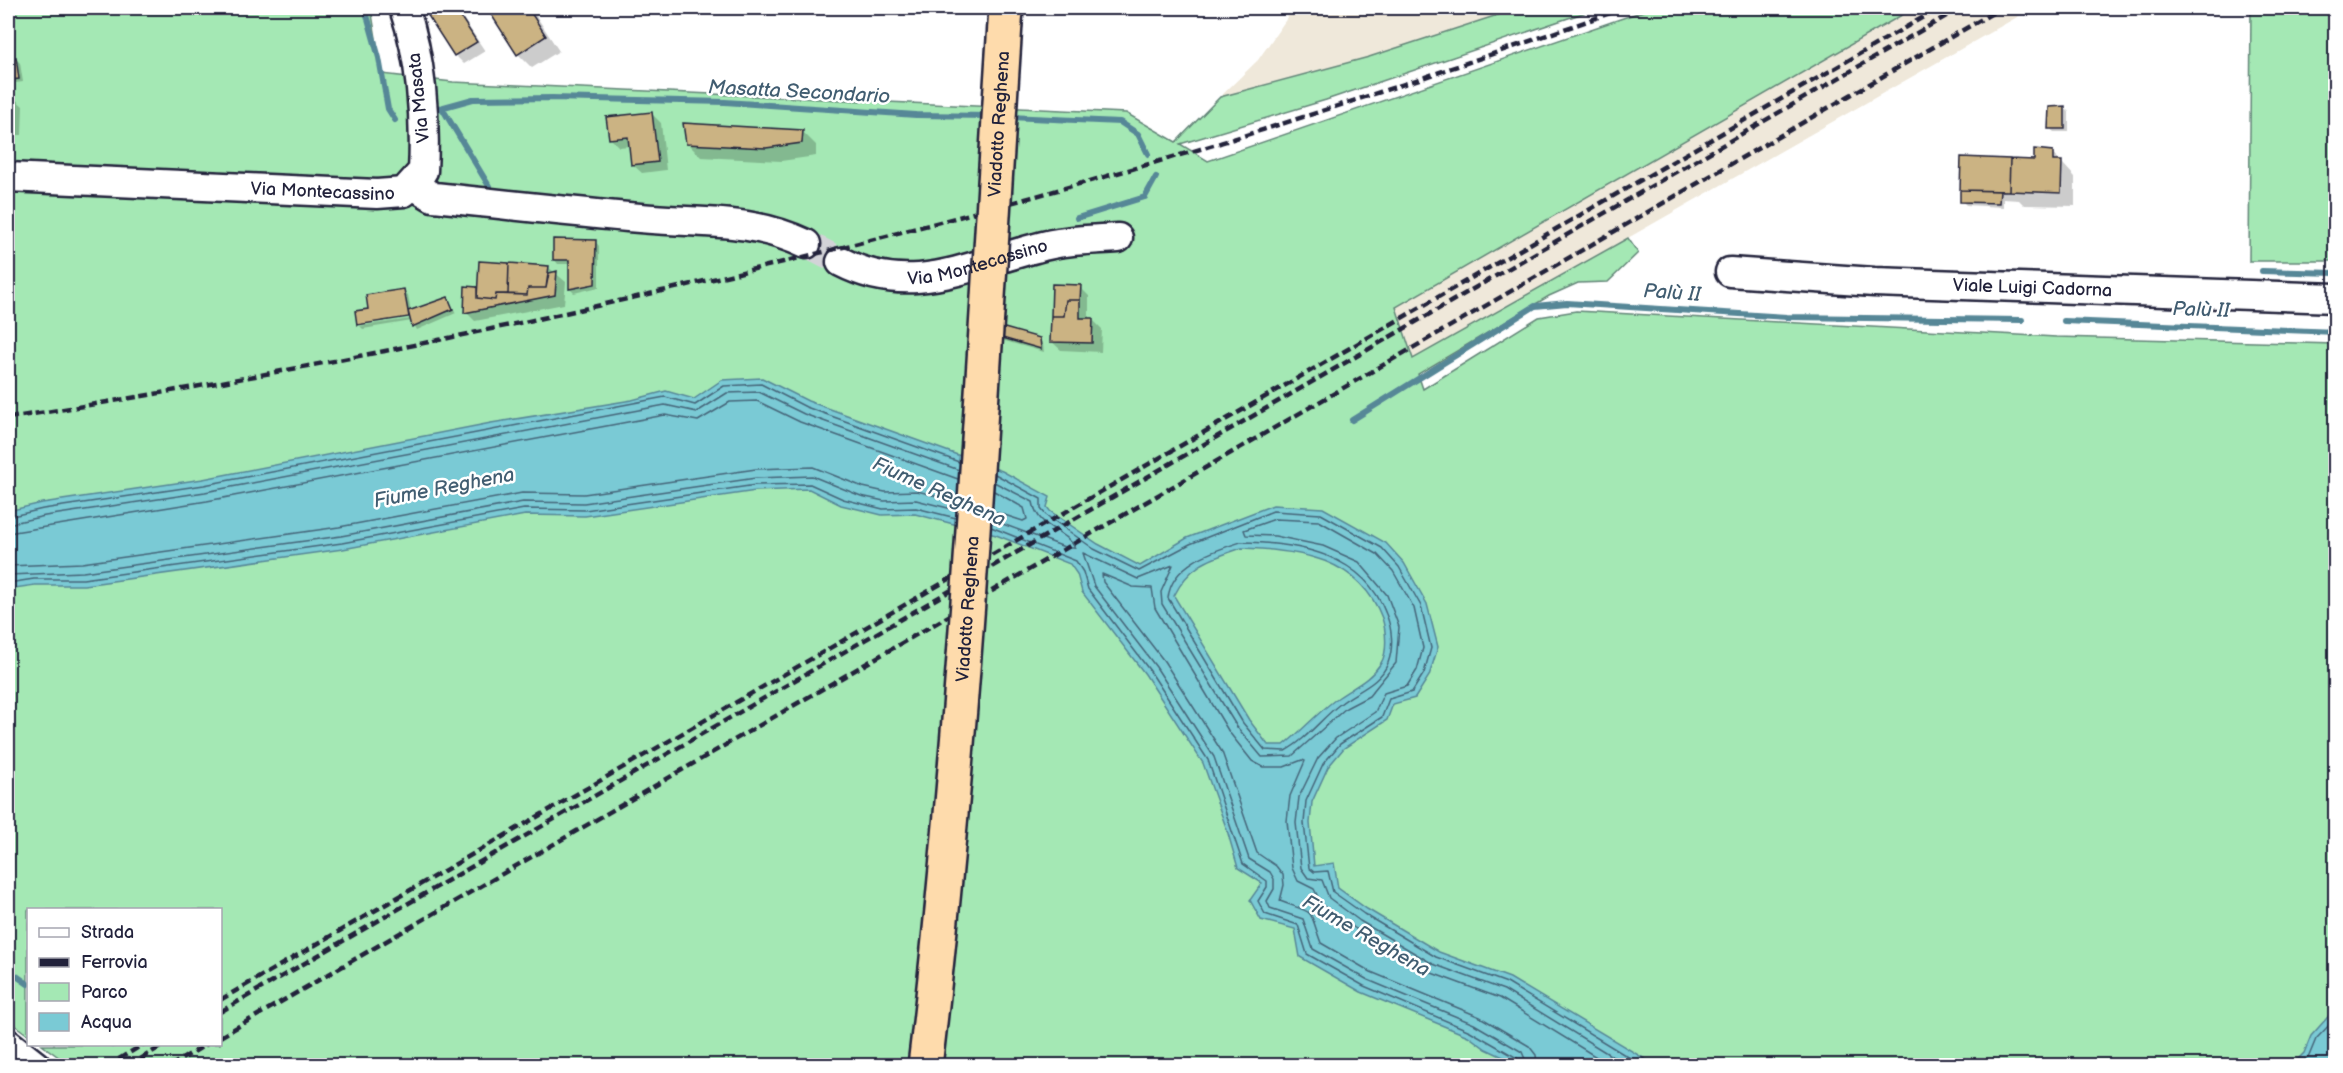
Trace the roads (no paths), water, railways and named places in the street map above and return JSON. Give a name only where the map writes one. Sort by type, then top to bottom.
[{"type":"highway","name":"Viadotto Reghena","points":[[925,1065],[939,946],[954,775],[1006,8]]},
{"type":"street","name":"Via Masata","points":[[404,8],[418,73],[424,141],[423,171],[413,185]]},
{"type":"street","name":"Via Montecassino","points":[[8,177],[377,194],[404,192],[413,185],[433,197],[642,218],[754,225],[778,231],[806,244]]},
{"type":"street","name":"Via Montecassino","points":[[841,262],[862,273],[891,279],[918,280],[1036,248],[1118,238]]},
{"type":"street","name":"Viale Luigi Cadorna","points":[[1730,272],[1874,282],[2336,298]]},
{"type":"street","points":[[8,1044],[36,1065]]},
{"type":"water","name":"Fiume Reghena","points":[[762,378],[808,401],[1002,471],[1050,497],[1047,507],[1050,511],[1098,544],[1140,566],[1187,538],[1273,505],[1323,508],[1386,543],[1404,563],[1427,604],[1438,647],[1429,676],[1415,698],[1393,704],[1387,720],[1344,748],[1328,767],[1312,802],[1310,823],[1314,866],[1334,863],[1338,888],[1367,909],[1439,952],[1510,978],[1655,1065],[1520,1065],[1486,1049],[1468,1036],[1361,992],[1300,957],[1295,929],[1261,920],[1250,900],[1262,883],[1238,868],[1203,763],[1145,674],[1082,592],[1077,574],[1070,564],[996,535],[915,514],[882,515],[841,505],[809,489],[756,491],[585,516],[525,515],[343,549],[84,585],[35,585],[8,589],[8,511],[42,503],[203,479],[491,423],[632,400],[666,391],[694,399],[722,380]],"holes":[[[1242,548],[1306,555],[1343,570],[1359,582],[1372,598],[1382,618],[1385,635],[1385,653],[1377,669],[1332,702],[1284,745],[1268,745],[1249,720],[1174,596],[1180,585],[1202,564]]]},
{"type":"water","points":[[2335,1009],[2335,1065],[2292,1065],[2304,1053],[2311,1036]]},
{"type":"waterway","name":"Masatta Secondario","points":[[365,8],[379,58],[388,109],[395,120]]},
{"type":"waterway","name":"Masatta Secondario","points":[[433,110],[473,99],[552,98],[725,102],[916,115],[990,116]]},
{"type":"waterway","points":[[442,108],[489,186]]},
{"type":"waterway","name":"Masatta Secondario","points":[[1009,117],[1120,122],[1138,134],[1148,154]]},
{"type":"waterway","points":[[1077,218],[1145,197],[1156,177]]},
{"type":"waterway","points":[[2262,271],[2336,273]]},
{"type":"waterway","name":"Palù II","points":[[1352,420],[1535,306],[1567,303],[1787,317],[2022,320]]},
{"type":"waterway","name":"Palù II","points":[[2064,321],[2336,332]]},
{"type":"waterway","points":[[8,970],[27,983]]},
{"type":"tunnel","points":[[806,244],[841,262]]},
{"type":"railway","points":[[8,418],[155,394],[447,338],[593,307],[883,237],[1027,199],[1227,141],[1398,86],[1624,8]]},
{"type":"railway","points":[[222,999],[1939,8]]},
{"type":"railway","points":[[222,1011],[1960,8]]},
{"type":"railway","points":[[222,1036],[2001,8]]},
{"type":"railway","points":[[107,1066],[141,1046]]},
{"type":"railway","points":[[129,1066],[162,1046]]},
{"type":"railway","points":[[170,1066],[204,1046]]}]
